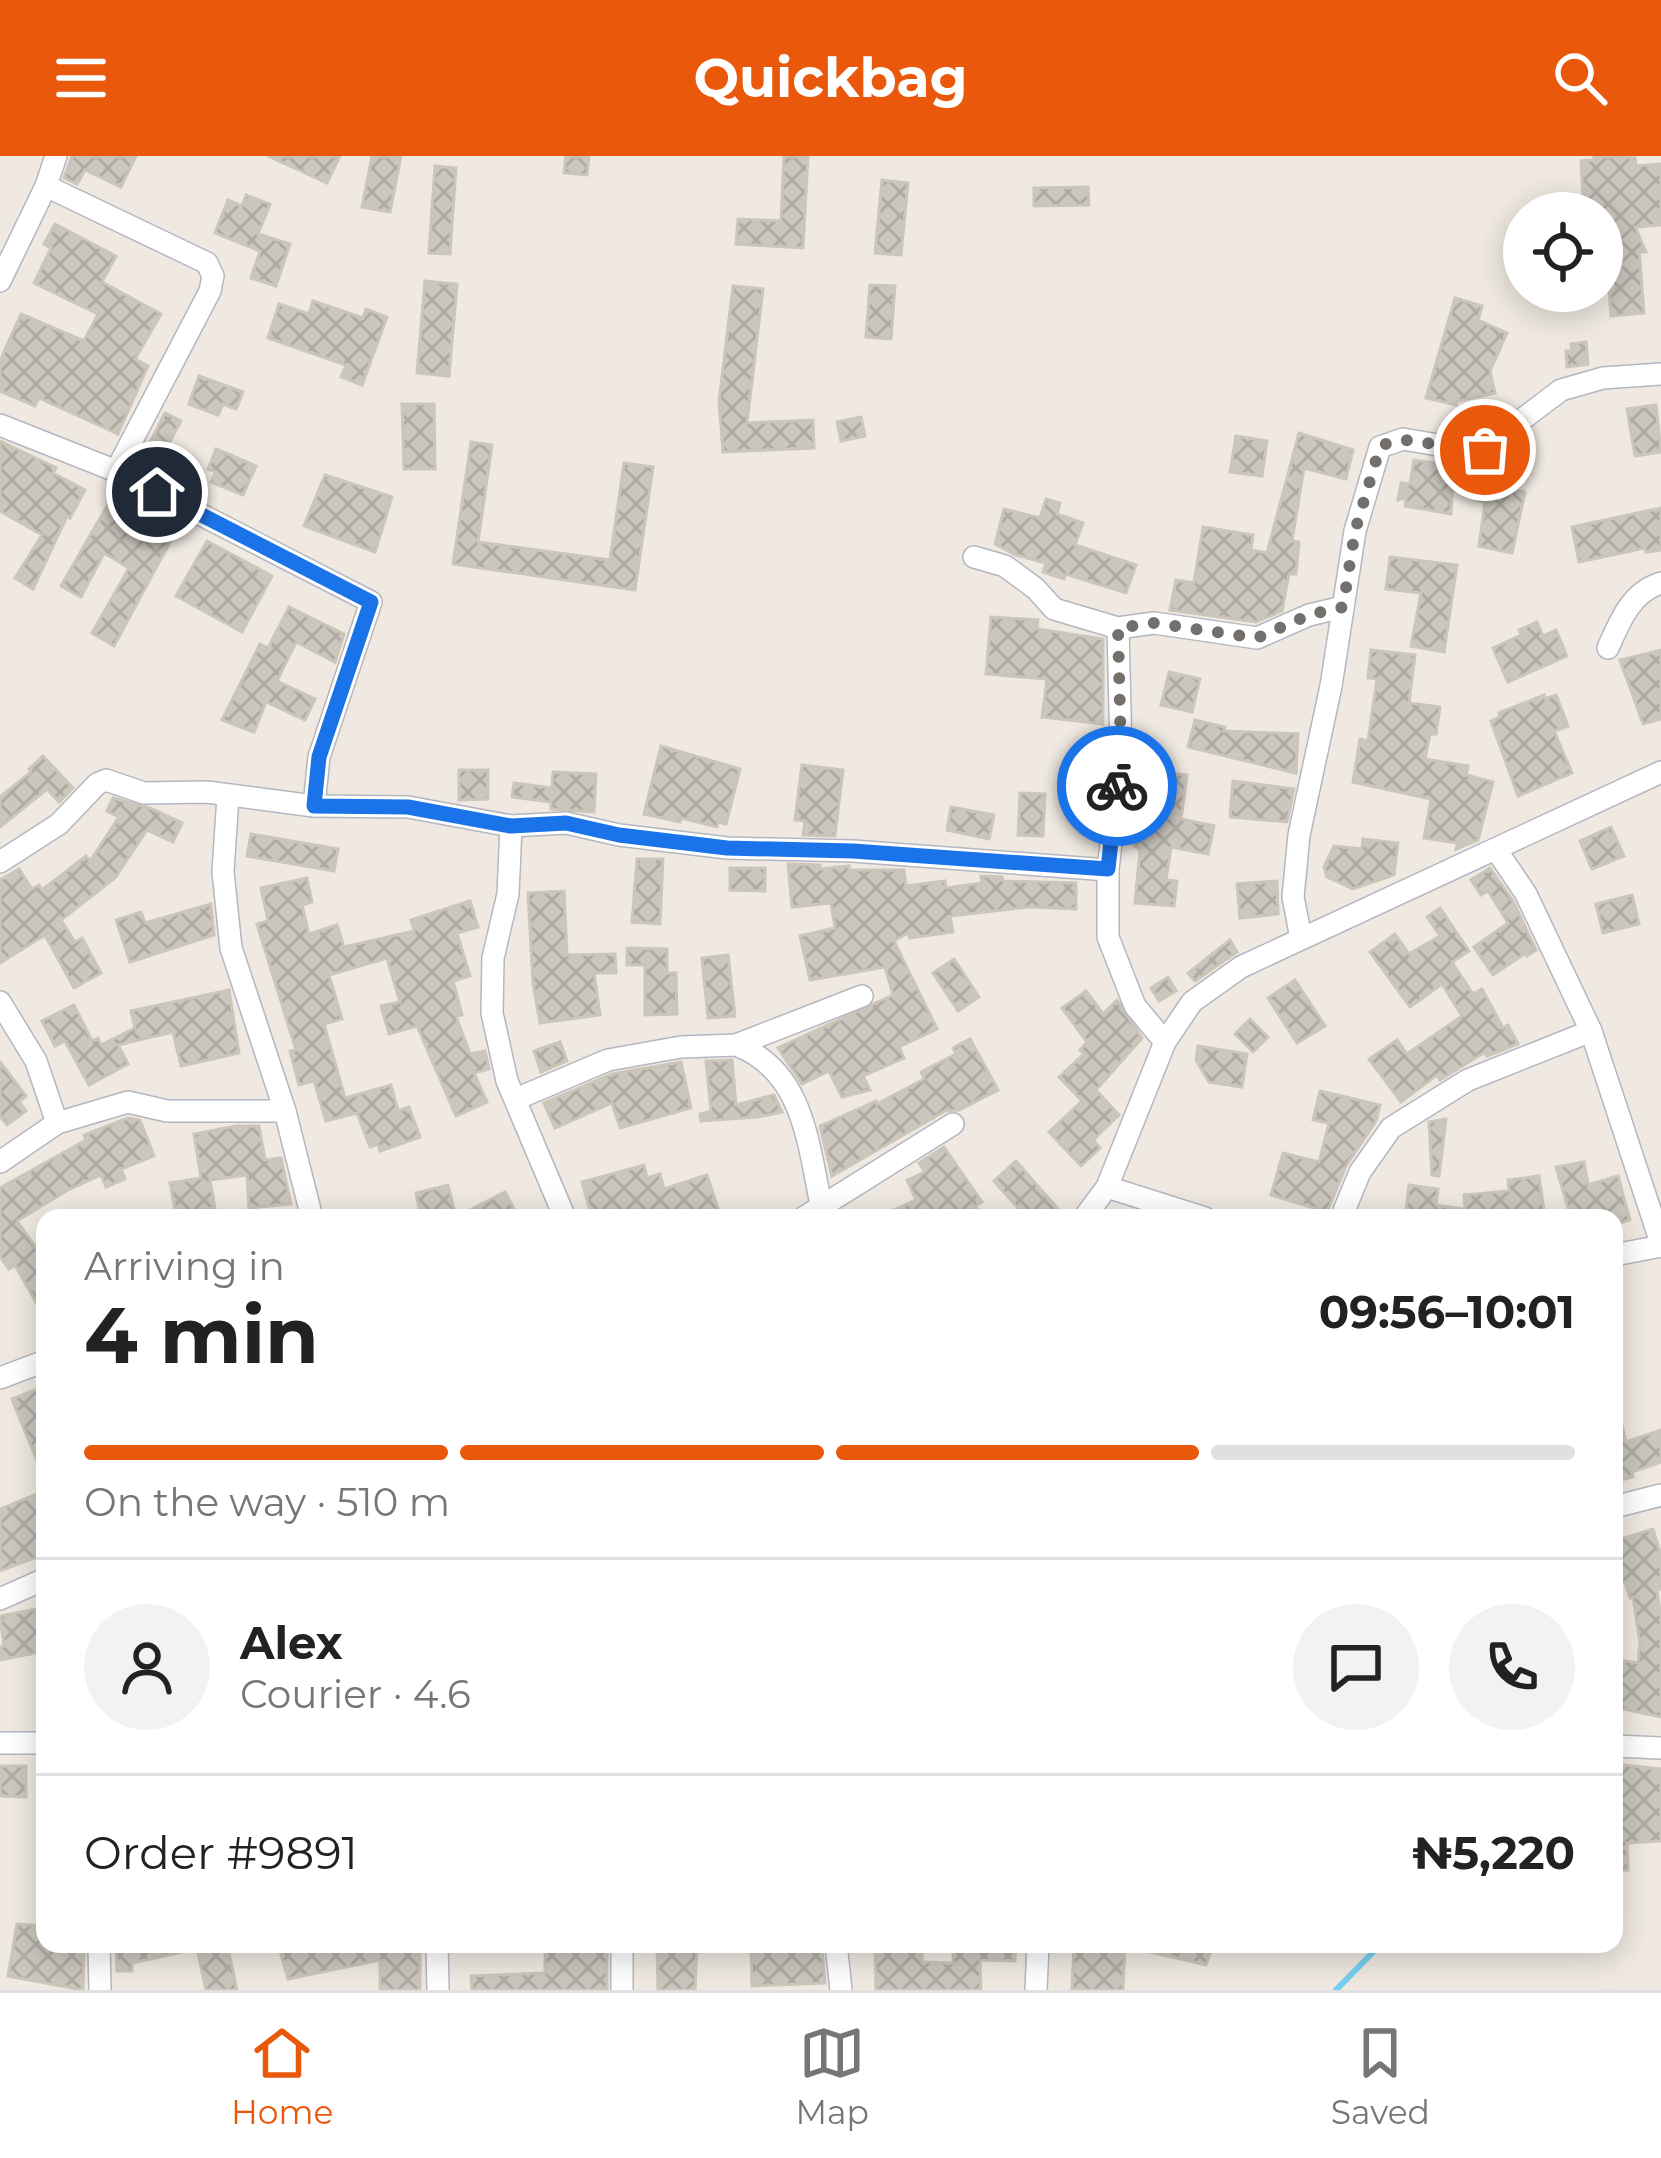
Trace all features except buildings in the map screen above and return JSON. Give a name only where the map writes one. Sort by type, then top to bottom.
[{"type":"street","points":[[0,281],[56,156]]},
{"type":"street","points":[[46,186],[207,263],[213,276],[210,291],[116,471]]},
{"type":"street","points":[[1301,938],[1293,897],[1294,870],[1355,531],[1380,447],[1403,439],[1479,452],[1561,390],[1603,378],[1661,374]]},
{"type":"street","points":[[0,425],[116,471],[371,602],[319,757],[314,806]]},
{"type":"street","points":[[974,557],[1005,566],[1054,609],[1118,628],[1154,623],[1257,638],[1309,615],[1343,607]]},
{"type":"street","points":[[1608,647],[1639,593],[1661,584]]},
{"type":"street","points":[[1118,628],[1121,753],[1108,869],[1108,937],[1135,1006],[1165,1042]]},
{"type":"street","points":[[1091,1209],[1107,1187],[1165,1042],[1192,1002],[1241,967],[1661,772]]},
{"type":"street","points":[[0,862],[59,824],[101,781],[144,793],[207,792],[314,806],[408,807],[511,826],[566,823],[619,835],[727,848],[853,851],[1108,869]]},
{"type":"street","points":[[227,796],[224,872],[231,948],[285,1111],[310,1209]]},
{"type":"street","points":[[511,826],[508,893],[494,958],[492,1013],[507,1081],[561,1209]]},
{"type":"street","points":[[1497,851],[1526,893],[1591,1031],[1661,1245],[1623,1253]]},
{"type":"street","points":[[516,1100],[608,1060],[681,1047],[736,1045],[862,996]]},
{"type":"street","points":[[0,1002],[36,1061],[57,1123]]},
{"type":"street","points":[[1345,1209],[1360,1172],[1391,1128],[1468,1080],[1591,1031]]},
{"type":"street","points":[[736,1045],[761,1054],[799,1102],[812,1209]]},
{"type":"street","points":[[0,1162],[57,1123],[128,1102],[167,1111],[285,1111]]},
{"type":"street","points":[[821,1209],[953,1124]]},
{"type":"street","points":[[1107,1187],[1177,1209]]},
{"type":"street","points":[[0,1378],[36,1364]]},
{"type":"street","points":[[1623,1506],[1661,1495]]},
{"type":"street","points":[[0,1599],[36,1583]]},
{"type":"street","points":[[0,1743],[36,1743]]},
{"type":"street","points":[[1623,1747],[1661,1748]]},
{"type":"street","points":[[99,1953],[100,1990]]},
{"type":"street","points":[[437,1953],[438,1990]]},
{"type":"street","points":[[622,1953],[622,1990]]},
{"type":"street","points":[[837,1953],[841,1990]]},
{"type":"street","points":[[1036,1990],[1038,1953]]},
{"type":"waterway","points":[[1336,1990],[1372,1953]]},
{"type":"way so far","points":[[1117,786],[1121,753],[1118,628],[1154,623],[1257,638],[1309,615],[1343,607],[1355,531],[1380,447],[1403,439],[1485,450]]},
{"type":"route","points":[[157,492],[371,602],[319,757],[314,806],[408,807],[511,826],[566,823],[619,835],[727,848],[853,851],[1108,869],[1117,786]]}]
